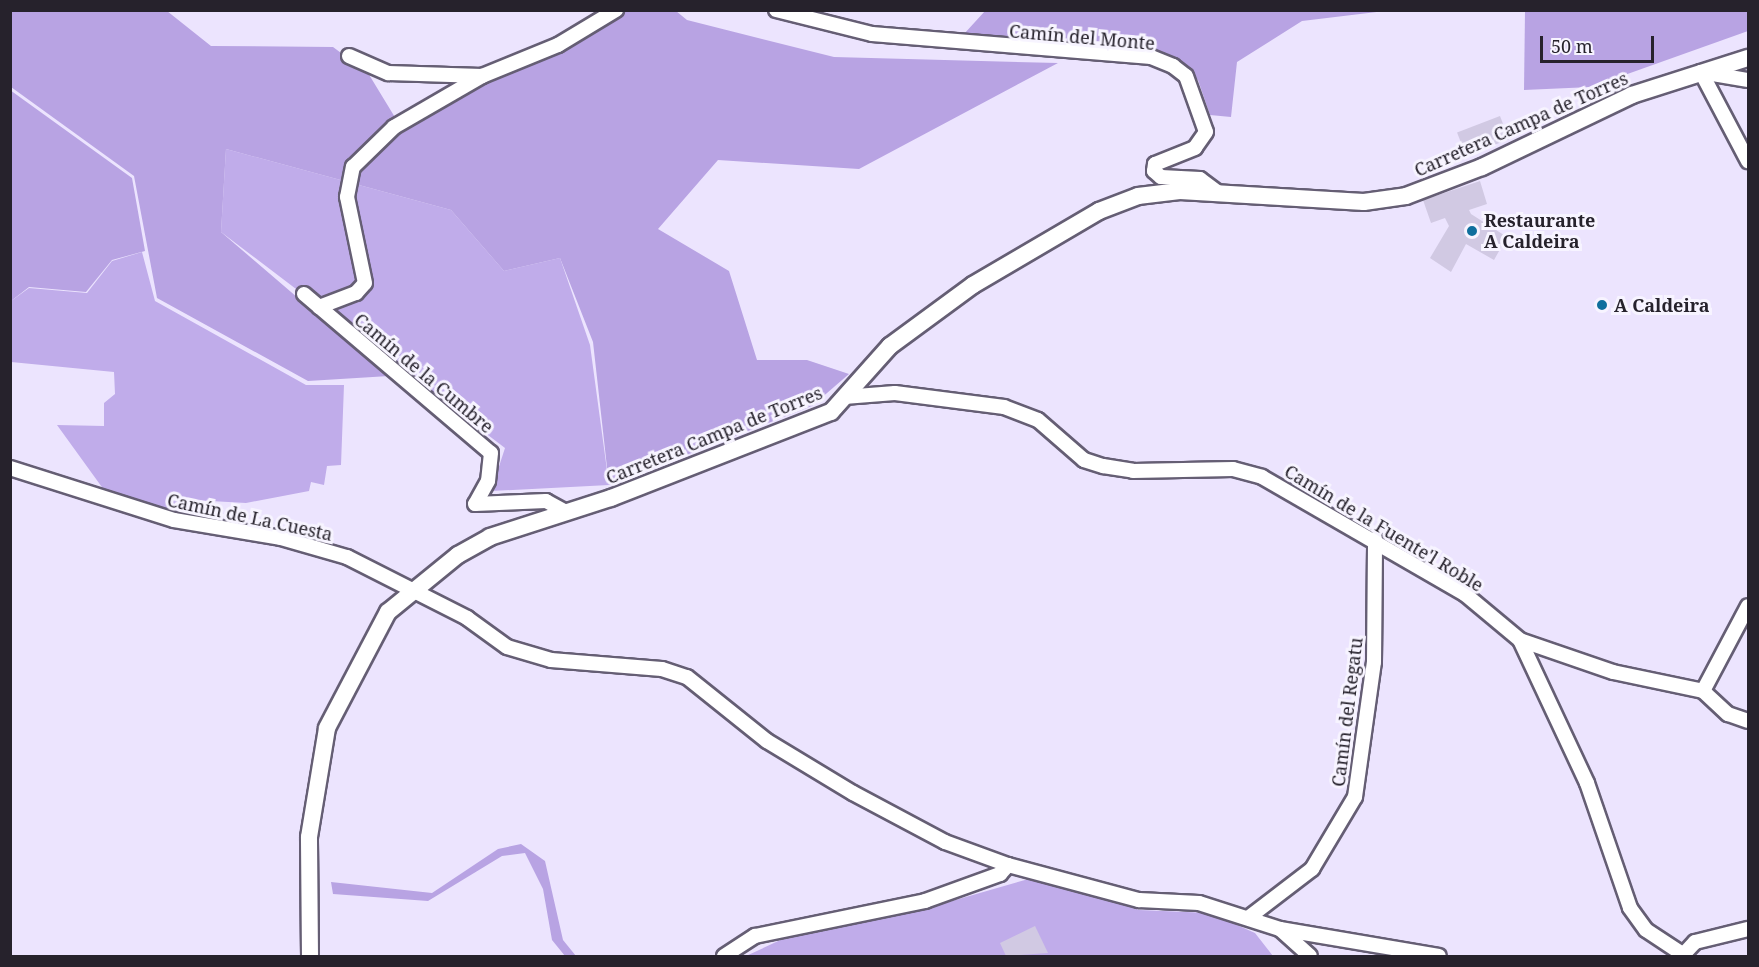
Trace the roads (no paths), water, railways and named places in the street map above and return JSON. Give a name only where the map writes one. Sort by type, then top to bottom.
[{"type":"street","points":[[319,307],[365,283],[347,197],[353,166],[394,127],[482,76],[558,45],[616,10]]},
{"type":"street","name":"Camín del Monte","points":[[776,10],[872,34],[1151,57],[1173,66],[1186,76],[1206,132],[1194,148],[1155,164],[1154,171],[1161,177],[1200,179],[1217,192]]},
{"type":"street","points":[[349,56],[388,73],[482,76]]},
{"type":"street","name":"Carretera Campa de Torres","points":[[310,957],[309,837],[327,728],[370,638],[408,590],[490,537],[566,512],[768,438],[831,412],[890,346],[973,285],[1099,211],[1138,196],[1217,192],[1364,202],[1406,196],[1482,167],[1632,95],[1749,58]]},
{"type":"street","points":[[1701,72],[1749,80]]},
{"type":"street","points":[[1701,72],[1749,161]]},
{"type":"street","name":"Camín de la Cumbre","points":[[304,294],[491,453],[488,481],[476,504],[546,501],[566,512]]},
{"type":"street","name":"Camín de la Fuente'l Roble","points":[[844,397],[895,393],[1004,407],[1038,420],[1084,460],[1133,471],[1233,469],[1262,477],[1375,539],[1465,594],[1520,640],[1587,783],[1630,908],[1646,930],[1682,955]]},
{"type":"street","name":"Camín de La Cuesta","points":[[10,468],[174,520],[281,538],[347,557],[518,650],[551,660],[662,669],[687,677],[767,741],[853,793],[945,842],[1008,865],[1138,900],[1199,903],[1280,929],[1439,957]]},
{"type":"street","name":"Camín del Regatu","points":[[1248,918],[1311,869],[1355,797],[1374,662],[1375,539]]},
{"type":"street","points":[[1703,691],[1749,606]]},
{"type":"street","points":[[1520,640],[1613,672],[1703,691],[1728,714],[1749,721]]},
{"type":"street","points":[[724,957],[755,936],[925,901],[1000,874],[1008,865]]},
{"type":"street","points":[[1280,929],[1310,957]]},
{"type":"street","points":[[1682,955],[1695,942],[1749,929]]},
{"type":"place","name":"Restaurante A Caldeira","points":[[1472,231]]},
{"type":"place","name":"A Caldeira","points":[[1602,305]]}]
